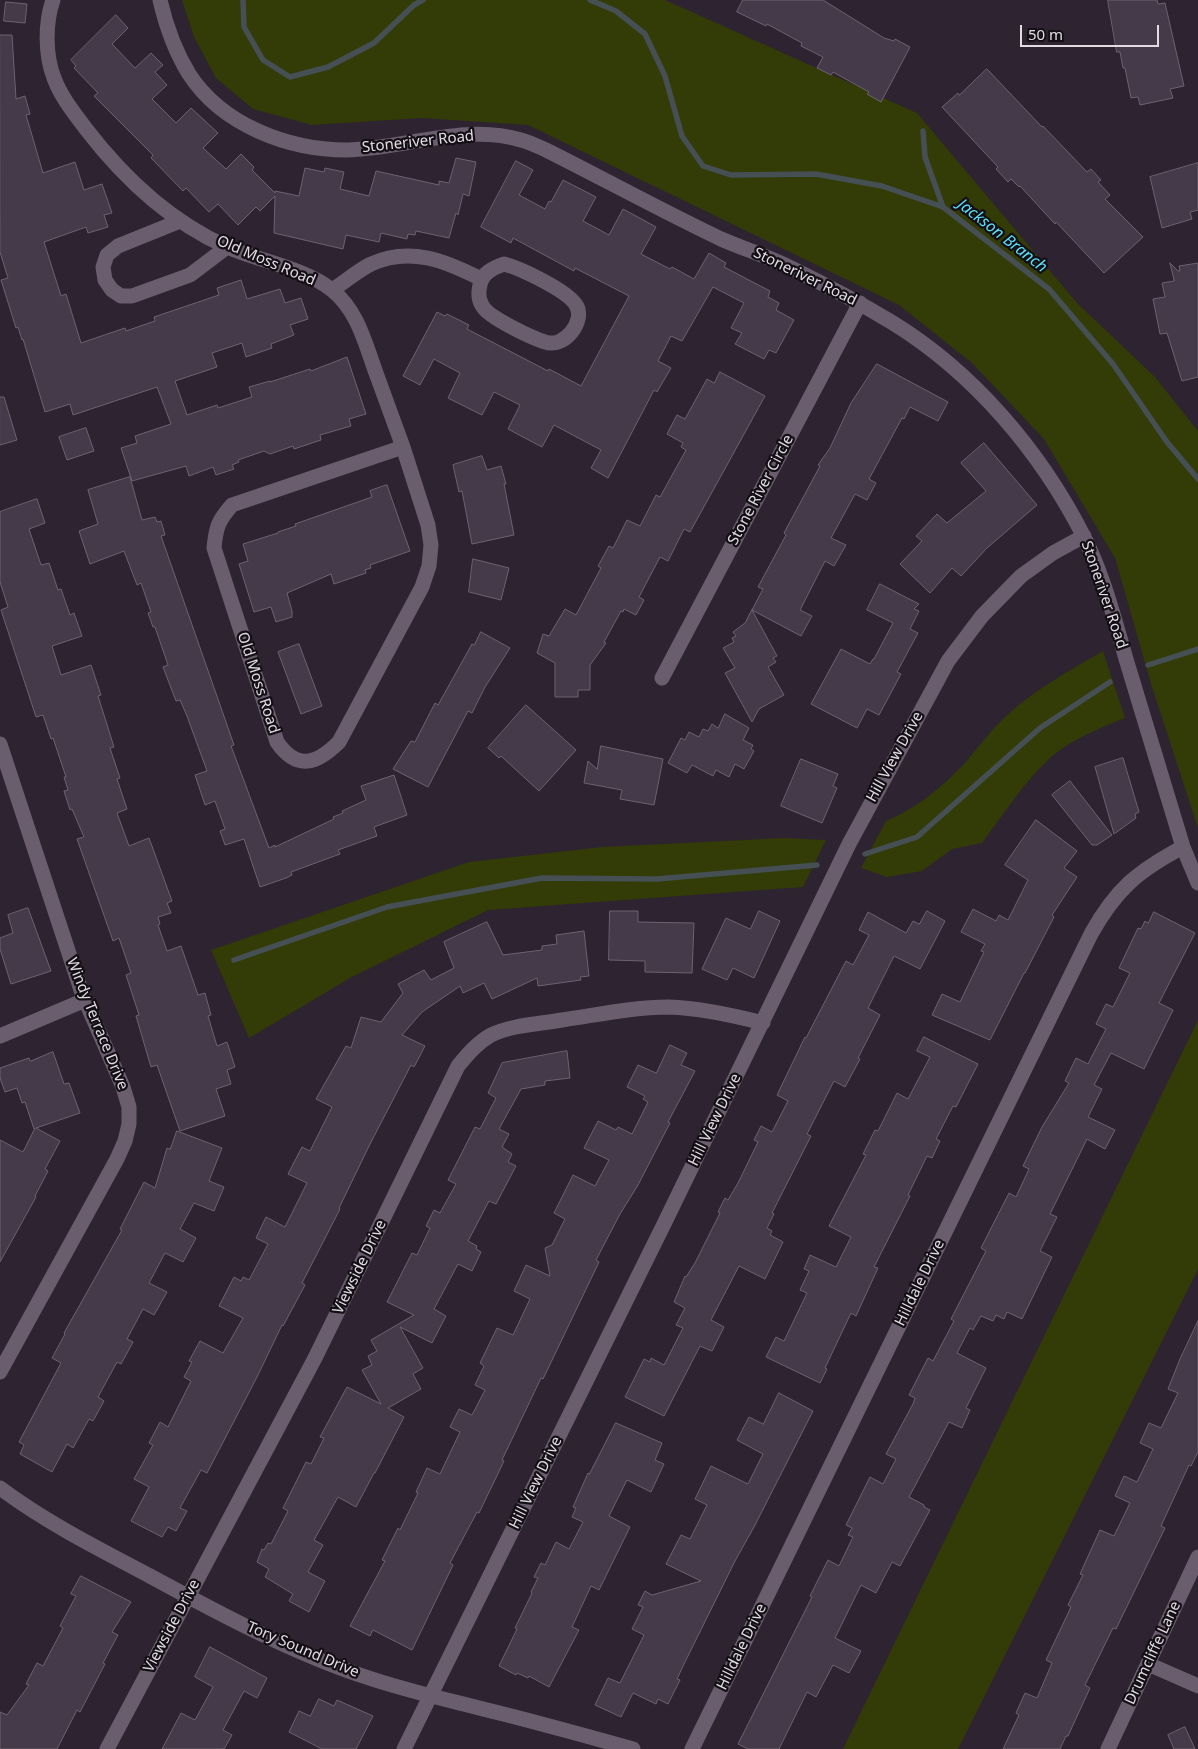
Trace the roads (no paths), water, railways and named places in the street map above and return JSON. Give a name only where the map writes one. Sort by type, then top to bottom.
[{"type":"street","name":"Old Moss Road","points":[[53,0],[49,12],[47,42],[53,77],[66,104],[116,165],[146,194],[180,221],[227,247],[314,279],[332,290],[349,309],[360,328],[403,448],[428,525],[431,546],[429,566],[424,580],[339,742],[327,754],[312,761],[298,761],[284,752],[277,742],[214,548],[220,519],[232,505],[403,448]]},
{"type":"street","name":"Stoneriver Road","points":[[160,0],[175,47],[190,75],[207,96],[230,115],[254,129],[285,142],[316,148],[348,150],[455,136],[498,136],[520,140],[546,150],[722,239],[788,266],[860,303],[921,342],[961,374],[992,404],[1023,441],[1064,501],[1084,536],[1103,583],[1184,847],[1198,883]]},
{"type":"street","points":[[180,221],[118,246],[107,255],[103,267],[105,280],[112,290],[121,296],[132,296],[190,275],[227,247]]},
{"type":"street","points":[[332,290],[370,265],[394,256],[418,255],[438,259],[455,265],[481,279]]},
{"type":"street","points":[[504,264],[514,267],[570,296],[578,307],[579,317],[569,337],[558,344],[546,343],[492,316],[482,306],[478,294],[481,279],[492,268],[504,264]]},
{"type":"street","name":"Stone River Circle","points":[[662,678],[860,303]]},
{"type":"street","name":"Hill View Drive","points":[[404,1749],[849,844],[948,661],[982,616],[1022,576],[1053,553],[1084,536]]},
{"type":"street","name":"Windy Terrace Drive","points":[[0,744],[3,764],[85,1000],[123,1086],[129,1107],[129,1124],[116,1159],[0,1372]]},
{"type":"street","name":"Hilldale Drive","points":[[692,1749],[1091,934],[1103,912],[1120,891],[1139,874],[1184,847]]},
{"type":"street","points":[[0,1036],[85,1000]]},
{"type":"street","name":"Viewside Drive","points":[[107,1749],[315,1358],[458,1066],[471,1049],[492,1035],[518,1027],[638,1009],[669,1007],[699,1009],[729,1014],[762,1023]]},
{"type":"street","name":"Tory Sound Drive","points":[[0,1488],[29,1510],[62,1529],[188,1596],[305,1654],[367,1677],[633,1749]]},
{"type":"street","name":"Drumcliffe Lane","points":[[1108,1749],[1198,1557]]},
{"type":"street","points":[[1148,1664],[1198,1686]]},
{"type":"waterway","name":"Jackson Branch","points":[[243,0],[244,27],[263,60],[290,77],[328,67],[374,43],[414,5],[423,0]]},
{"type":"waterway","name":"Jackson Branch","points":[[590,0],[616,11],[645,34],[665,76],[682,136],[703,166],[731,175],[816,174],[882,186],[943,207],[1049,289],[1113,364],[1167,442],[1198,479]]},
{"type":"waterway","points":[[923,131],[925,157],[943,207]]},
{"type":"waterway","points":[[1148,665],[1198,649]]},
{"type":"waterway","points":[[865,854],[917,837],[1040,728],[1110,682]]},
{"type":"waterway","points":[[234,960],[387,907],[542,878],[657,879],[817,865]]}]
